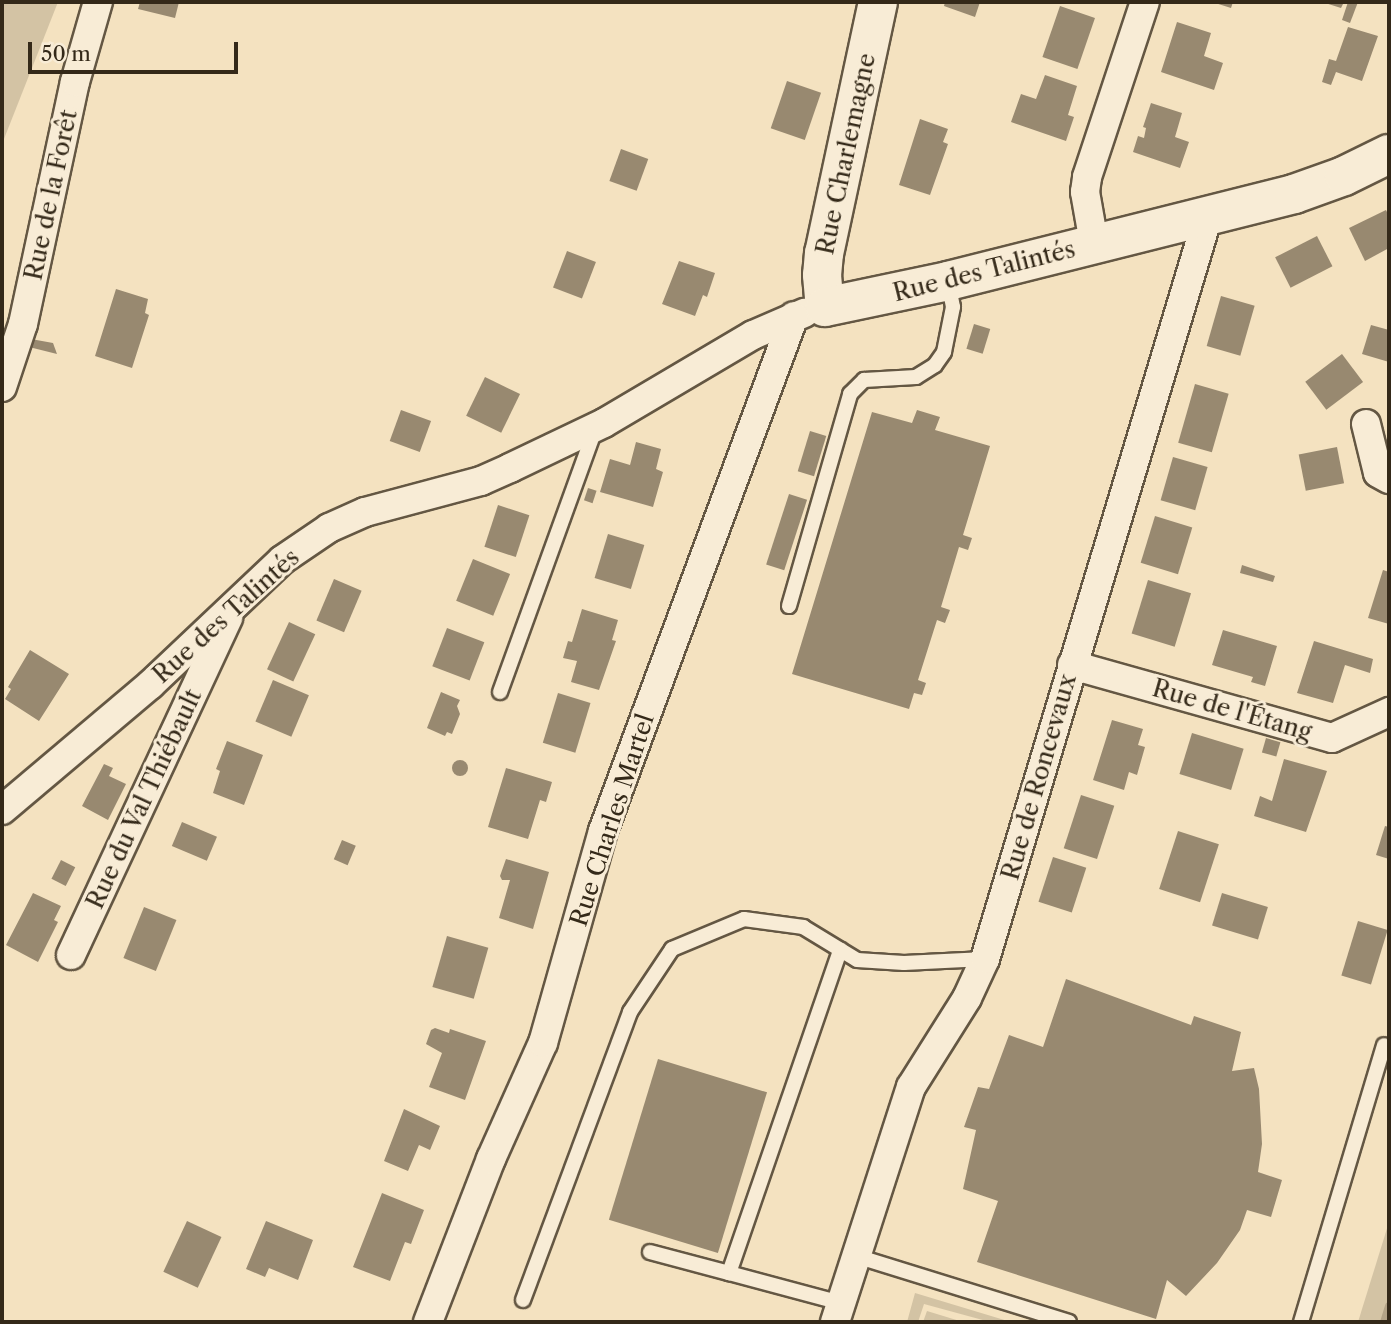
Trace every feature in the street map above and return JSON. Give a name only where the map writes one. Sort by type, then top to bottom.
[{"type":"street","name":"Rue de la Forêt","points":[[2,387],[23,324],[75,82],[98,2]]},
{"type":"street","name":"Rue Charlemagne","points":[[810,312],[822,275],[824,253],[878,2]]},
{"type":"street","points":[[1094,243],[1085,192],[1087,177],[1145,2]]},
{"type":"street","name":"Rue des Talintés","points":[[2,810],[150,684],[282,560],[328,528],[400,501],[481,481],[596,427],[753,335],[810,312],[948,281],[1317,187],[1389,154]]},
{"type":"street","name":"Rue de Roncevaux","points":[[838,1313],[911,1087],[967,998],[985,959],[1208,216]]},
{"type":"street","name":"Rue Charles Martel","points":[[428,1322],[491,1159],[542,1043],[603,831],[810,312]]},
{"type":"street","points":[[1366,424],[1378,473],[1389,479]]},
{"type":"street","name":"Rue du Val Thiébault","points":[[71,955],[234,604]]},
{"type":"street","name":"Rue de l'Étang","points":[[1072,665],[1332,738],[1389,712]]},
{"type":"lane","points":[[789,606],[850,394],[864,380],[916,377],[935,365],[944,352],[953,307],[948,281]]},
{"type":"lane","points":[[500,692],[596,427]]},
{"type":"lane","points":[[523,1300],[630,1012],[672,950],[744,919],[803,928],[857,960],[904,963],[985,959]]},
{"type":"lane","points":[[729,1273],[840,950]]},
{"type":"lane","points":[[1301,1322],[1384,1045]]},
{"type":"lane","points":[[650,1252],[729,1273],[838,1313]]},
{"type":"lane","points":[[856,1256],[1069,1322]]},
{"type":"shaded area","points":[[2,2],[58,2],[2,144]]},
{"type":"shaded area","points":[[1389,1222],[1389,1322],[1358,1322]]},
{"type":"shaded area","points":[[915,1293],[1011,1322],[990,1322],[924,1304],[918,1322],[907,1322]]},
{"type":"shaded area","points":[[927,1311],[963,1322],[923,1322]]},
{"type":"building","points":[[140,2],[179,2],[175,18],[138,9]]},
{"type":"building","points":[[945,2],[980,2],[975,17],[944,6]]},
{"type":"building","points":[[1212,2],[1233,2],[1231,8]]},
{"type":"building","points":[[1322,2],[1344,2],[1341,8]]},
{"type":"building","points":[[1348,2],[1358,2],[1350,23],[1342,20]]},
{"type":"building","points":[[1060,6],[1095,18],[1077,69],[1042,57]]},
{"type":"building","points":[[1177,22],[1211,33],[1204,56],[1223,63],[1214,90],[1161,72]]},
{"type":"building","points":[[1348,27],[1378,36],[1362,81],[1336,72],[1331,85],[1322,82],[1329,59],[1336,61]]},
{"type":"building","points":[[1045,75],[1077,86],[1068,115],[1074,117],[1066,141],[1011,122],[1021,94],[1036,99]]},
{"type":"building","points":[[787,81],[821,93],[805,140],[771,128]]},
{"type":"building","points":[[1151,103],[1182,113],[1175,137],[1189,142],[1180,168],[1133,152],[1138,136],[1144,138],[1146,128],[1143,127]]},
{"type":"building","points":[[920,119],[948,129],[943,142],[948,144],[930,195],[899,185]]},
{"type":"building","points":[[621,149],[648,159],[637,191],[609,181]]},
{"type":"building","points":[[1386,210],[1389,216],[1389,248],[1365,261],[1349,228]]},
{"type":"building","points":[[1317,236],[1332,266],[1291,288],[1275,257]]},
{"type":"building","points":[[567,251],[596,262],[582,299],[553,287]]},
{"type":"building","points":[[679,261],[715,273],[707,297],[703,295],[695,316],[662,304]]},
{"type":"building","points":[[116,289],[148,299],[145,313],[149,315],[132,368],[95,356]]},
{"type":"building","points":[[1221,296],[1255,306],[1240,356],[1207,346]]},
{"type":"building","points":[[974,324],[990,329],[983,354],[966,349]]},
{"type":"building","points":[[1371,325],[1389,330],[1389,362],[1362,354]]},
{"type":"building","points":[[31,339],[53,343],[57,354],[29,347]]},
{"type":"building","points":[[1342,354],[1363,382],[1326,410],[1305,382]]},
{"type":"building","points":[[485,377],[520,394],[501,433],[466,416]]},
{"type":"building","points":[[1195,384],[1229,394],[1212,452],[1178,443]]},
{"type":"building","points":[[401,410],[431,421],[420,452],[390,441]]},
{"type":"building","points":[[917,410],[940,417],[935,430],[990,446],[963,535],[972,538],[968,550],[959,547],[941,607],[950,610],[945,623],[937,620],[918,680],[926,683],[922,695],[914,693],[909,709],[792,674],[872,412],[912,423]]},
{"type":"building","points":[[810,431],[826,436],[814,476],[798,471]]},
{"type":"building","points":[[636,442],[661,449],[656,469],[663,472],[653,507],[600,492],[610,459],[630,465]]},
{"type":"building","points":[[1337,447],[1344,483],[1306,491],[1299,454]]},
{"type":"building","points":[[1173,457],[1208,467],[1195,510],[1161,500]]},
{"type":"building","points":[[588,488],[597,491],[593,503],[584,500]]},
{"type":"building","points":[[789,494],[807,500],[784,570],[766,564]]},
{"type":"building","points":[[498,505],[529,515],[516,557],[484,547]]},
{"type":"building","points":[[1155,516],[1192,527],[1178,574],[1141,563]]},
{"type":"building","points":[[608,534],[644,545],[631,589],[595,578]]},
{"type":"building","points":[[473,559],[510,574],[493,616],[456,601]]},
{"type":"building","points":[[1242,565],[1275,576],[1273,582],[1240,573]]},
{"type":"building","points":[[1383,570],[1389,572],[1389,624],[1368,618]]},
{"type":"building","points":[[334,579],[362,591],[344,632],[316,620]]},
{"type":"building","points":[[1148,580],[1191,593],[1175,647],[1132,634]]},
{"type":"building","points":[[582,609],[618,620],[612,640],[616,641],[599,690],[571,682],[577,661],[563,658],[568,641],[572,642]]},
{"type":"building","points":[[289,622],[315,634],[293,681],[267,669]]},
{"type":"building","points":[[447,628],[484,642],[470,681],[432,666]]},
{"type":"building","points":[[1223,630],[1277,646],[1265,686],[1251,682],[1253,677],[1212,665]]},
{"type":"building","points":[[1314,641],[1373,659],[1370,673],[1345,665],[1333,703],[1297,693]]},
{"type":"building","points":[[30,650],[69,674],[39,721],[5,699],[11,689],[8,687]]},
{"type":"building","points":[[273,680],[309,695],[291,737],[255,721]]},
{"type":"building","points":[[441,692],[460,700],[457,706],[460,714],[452,734],[447,732],[445,736],[427,728]]},
{"type":"building","points":[[558,693],[591,703],[575,753],[543,743]]},
{"type":"building","points":[[1112,720],[1143,729],[1138,745],[1145,747],[1137,775],[1129,772],[1124,790],[1093,780]]},
{"type":"building","points":[[1192,733],[1244,749],[1231,790],[1179,774]]},
{"type":"building","points":[[1266,738],[1280,742],[1276,757],[1262,752]]},
{"type":"building","points":[[227,741],[263,755],[244,805],[213,793],[220,771],[216,769]]},
{"type":"building","points":[[1284,759],[1327,771],[1306,832],[1254,816],[1260,796],[1272,801]]},
{"type":"building","points":[[460,760],[466,762],[466,774],[460,776],[454,774],[452,768],[454,762]]},
{"type":"building","points":[[104,764],[113,768],[109,776],[126,784],[108,820],[82,806]]},
{"type":"building","points":[[506,768],[552,782],[546,802],[540,800],[528,839],[488,827]]},
{"type":"building","points":[[1081,795],[1114,806],[1097,859],[1064,848]]},
{"type":"building","points":[[182,822],[217,837],[207,861],[172,846]]},
{"type":"building","points":[[1385,826],[1389,827],[1389,859],[1376,855]]},
{"type":"building","points":[[1178,831],[1219,844],[1200,902],[1159,889]]},
{"type":"building","points":[[342,840],[356,846],[348,865],[334,859]]},
{"type":"building","points":[[1053,857],[1086,868],[1072,913],[1038,902]]},
{"type":"building","points":[[506,859],[549,872],[533,929],[499,918],[510,880],[502,880],[500,876]]},
{"type":"building","points":[[61,860],[75,867],[66,886],[51,879]]},
{"type":"building","points":[[33,893],[61,906],[54,920],[58,922],[38,962],[6,945]]},
{"type":"building","points":[[1222,893],[1268,907],[1258,940],[1212,926]]},
{"type":"building","points":[[144,907],[176,920],[156,971],[123,958]]},
{"type":"building","points":[[1358,921],[1388,930],[1371,985],[1341,976]]},
{"type":"building","points":[[447,936],[488,948],[474,999],[432,987]]},
{"type":"building","points":[[1066,979],[1191,1025],[1194,1016],[1241,1032],[1232,1071],[1254,1068],[1259,1089],[1262,1144],[1258,1172],[1282,1180],[1271,1217],[1247,1210],[1240,1230],[1217,1263],[1186,1296],[1167,1280],[1156,1319],[977,1262],[998,1201],[963,1189],[976,1130],[964,1127],[978,1087],[989,1089],[1009,1035],[1043,1047]]},
{"type":"building","points":[[435,1028],[449,1033],[450,1029],[486,1041],[465,1100],[429,1087],[442,1053],[426,1044],[431,1030]]},
{"type":"building","points":[[658,1059],[767,1092],[718,1253],[609,1220]]},
{"type":"building","points":[[404,1109],[440,1126],[430,1150],[419,1145],[408,1171],[384,1161]]},
{"type":"building","points":[[382,1193],[424,1210],[411,1244],[405,1242],[390,1281],[353,1267]]},
{"type":"building","points":[[187,1221],[221,1237],[198,1288],[163,1272]]},
{"type":"building","points":[[266,1221],[313,1240],[298,1280],[269,1268],[265,1277],[246,1269]]},
{"type":"waterway","points":[[1384,1322],[1389,1306]]}]
